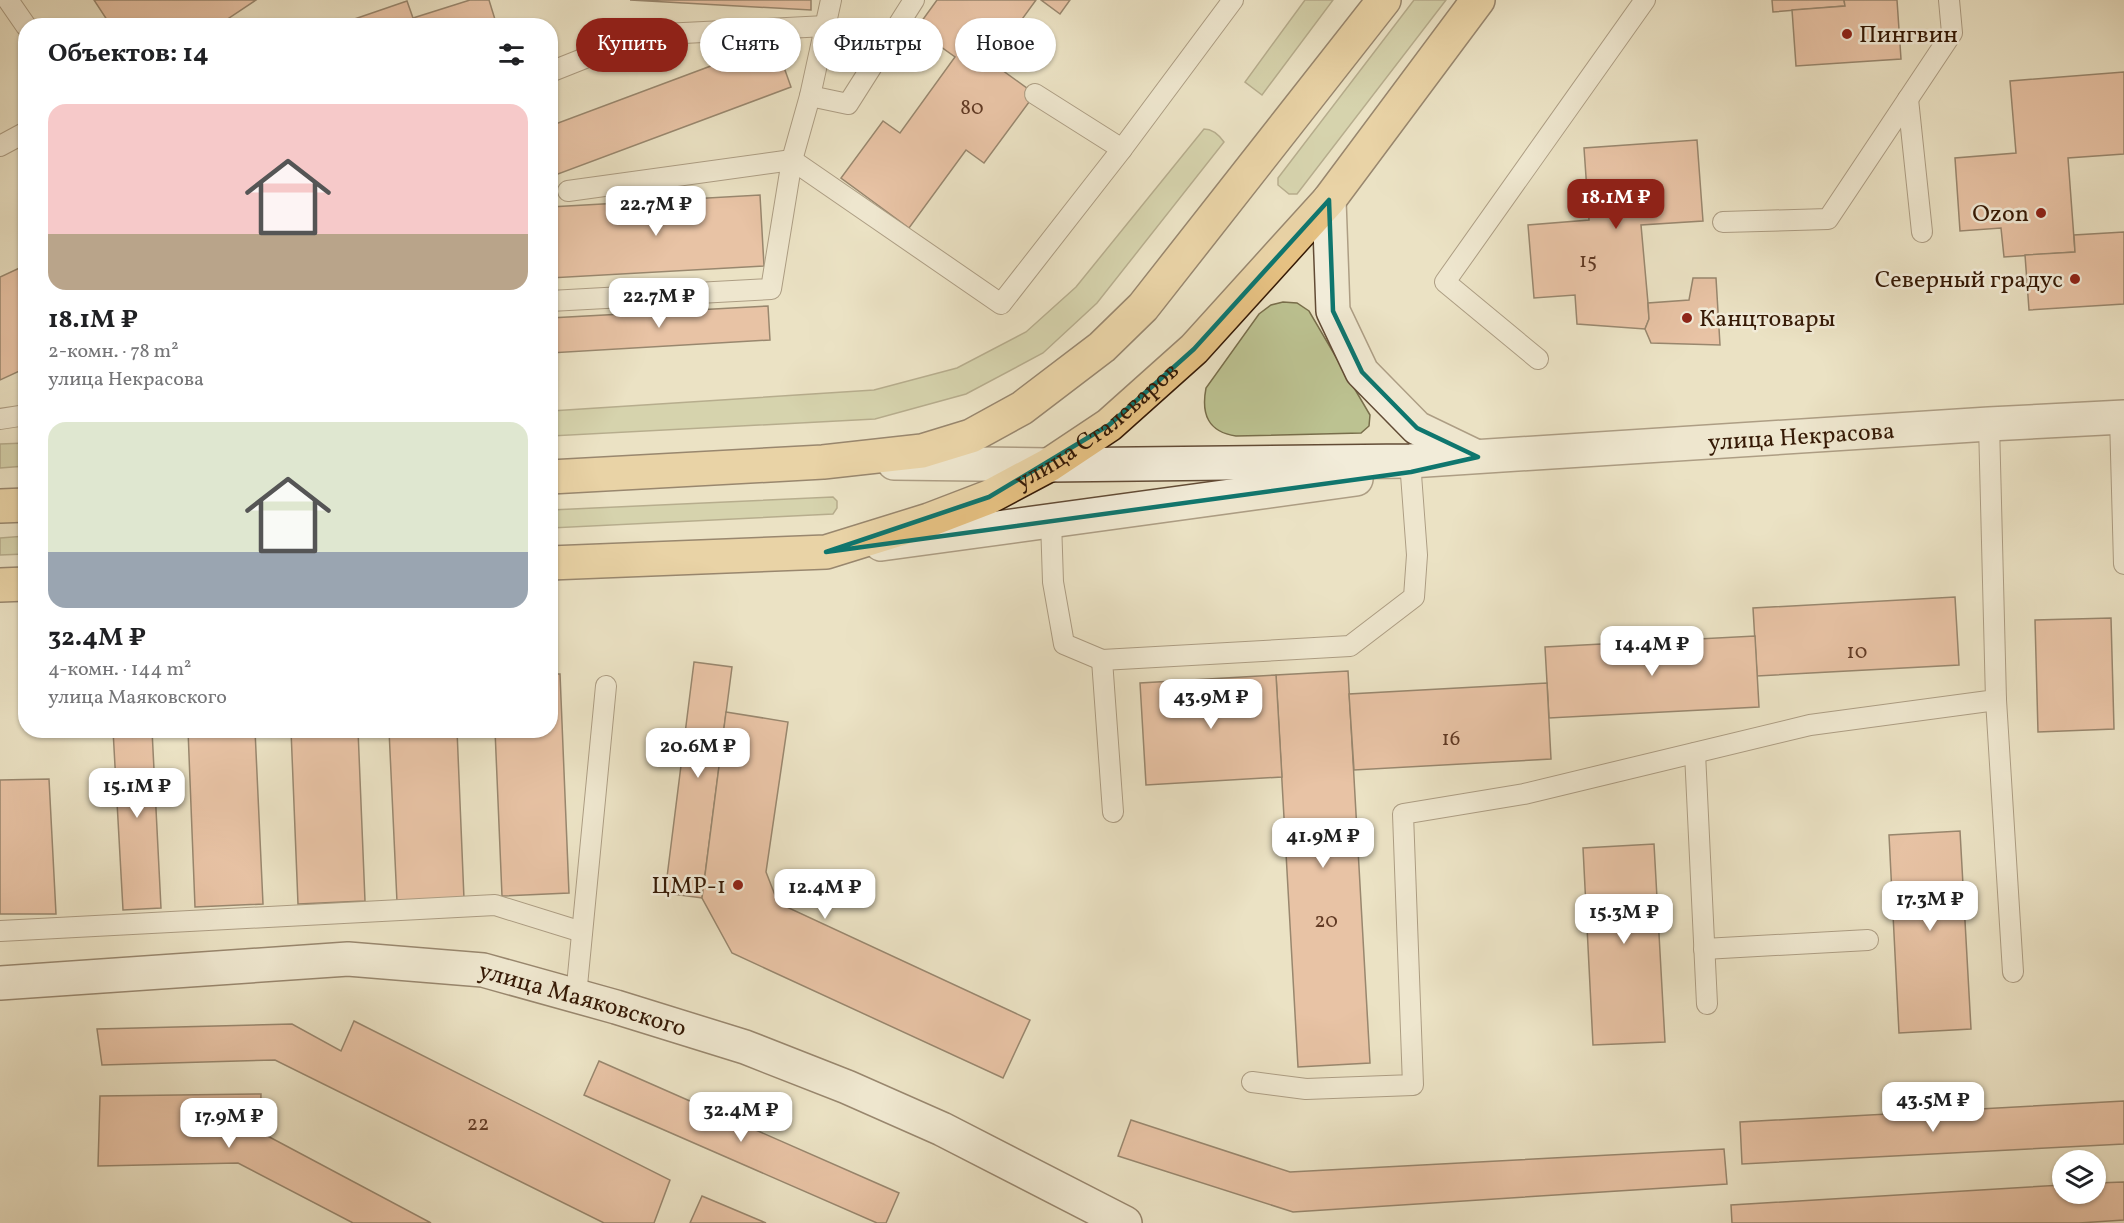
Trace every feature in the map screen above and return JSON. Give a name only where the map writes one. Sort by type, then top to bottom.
[{"type":"main road","points":[[558,477],[823,462],[922,451],[971,436],[1022,408],[1102,347],[1143,307],[1384,0]]},
{"type":"main road","name":"улица Сталеваров","points":[[558,562],[826,552],[929,520],[989,497],[1049,465],[1109,425],[1194,349],[1329,200],[1478,0]]},
{"type":"main road","points":[[0,506],[18,505]]},
{"type":"main road","points":[[0,585],[18,584]]},
{"type":"street","points":[[1329,200],[1333,310],[1362,372],[1417,428],[1478,458]]},
{"type":"street","name":"улица Некрасова","points":[[1410,466],[1478,458],[2122,417]]},
{"type":"street","points":[[823,462],[1410,466]]},
{"type":"street","points":[[826,552],[1051,521],[1410,466]]},
{"type":"street","name":"улица Маяковского","points":[[0,983],[348,959],[483,970],[745,1047],[847,1087],[942,1129],[1125,1223]]},
{"type":"lane","points":[[8,0],[20,18]]},
{"type":"lane","points":[[828,18],[831,0]]},
{"type":"lane","points":[[810,96],[848,104],[914,0]]},
{"type":"lane","points":[[568,191],[792,160],[1001,304],[1233,0]]},
{"type":"lane","points":[[1538,359],[1445,282],[1645,0]]},
{"type":"lane","points":[[1723,222],[1828,219],[1952,33],[1948,0]]},
{"type":"lane","points":[[558,69],[644,34],[813,27]]},
{"type":"lane","points":[[558,301],[771,289],[792,160],[815,72]]},
{"type":"lane","points":[[1035,94],[1122,148]]},
{"type":"lane","points":[[1908,99],[1922,232]]},
{"type":"lane","points":[[0,146],[18,136]]},
{"type":"lane","points":[[0,419],[18,416]]},
{"type":"lane","points":[[2122,417],[2124,564]]},
{"type":"lane","points":[[1989,424],[1996,700],[2013,972]]},
{"type":"lane","points":[[1051,521],[1053,582],[1064,644],[1102,660],[1350,646],[1414,597],[1417,555],[1410,466]]},
{"type":"lane","points":[[1102,660],[1113,813]]},
{"type":"lane","points":[[576,996],[606,686]]},
{"type":"lane","points":[[1252,1082],[1306,1089],[1413,1085],[1403,814],[1524,794],[1810,725],[1996,700]]},
{"type":"lane","points":[[1695,753],[1707,1004]]},
{"type":"lane","points":[[0,931],[495,904],[582,932]]},
{"type":"lane","points":[[1704,949],[1868,940]]},
{"type":"highlighted area","points":[[1329,200],[1333,311],[1362,372],[1417,428],[1478,457],[1411,472],[826,552],[989,497],[1109,425],[1194,349]]},
{"type":"green space","points":[[1305,0],[1333,0],[1262,95],[1245,82]]},
{"type":"green space","points":[[1414,0],[1446,0],[1297,194],[1289,194],[1278,185],[1278,178]]},
{"type":"green space","points":[[1204,129],[1216,133],[1224,142],[1097,303],[1043,353],[966,394],[875,419],[558,436],[558,411],[874,390],[957,368],[1026,332],[1076,287]]},
{"type":"green space","points":[[1283,302],[1297,303],[1309,311],[1370,415],[1369,426],[1361,433],[1236,436],[1219,430],[1209,420],[1205,406],[1206,388],[1259,314],[1271,305]]},
{"type":"green space","points":[[18,443],[18,467],[0,468],[0,444]]},
{"type":"green space","points":[[833,497],[837,501],[837,508],[833,514],[558,528],[558,510]]},
{"type":"green space","points":[[18,537],[18,554],[0,555],[0,538]]},
{"type":"building","points":[[94,0],[256,0],[229,18],[106,18]]},
{"type":"building","points":[[470,0],[489,0],[495,18],[413,18]]},
{"type":"building","points":[[630,0],[811,0],[811,10]]},
{"type":"building","points":[[937,0],[1036,0],[1023,18],[955,18],[955,57],[943,48],[943,18],[924,18]]},
{"type":"building","points":[[1041,0],[1070,0],[1060,14]]},
{"type":"building","points":[[1772,0],[1844,0],[1845,6],[1773,12]]},
{"type":"building","name":"Пингвин","points":[[1844,0],[1897,0],[1901,59],[1796,66],[1792,10],[1845,6]]},
{"type":"building","points":[[407,1],[413,18],[357,18]]},
{"type":"building","points":[[955,57],[955,72],[1005,72],[1035,94],[984,163],[966,150],[909,228],[841,178],[883,121],[900,133]]},
{"type":"building","points":[[700,70],[700,72],[786,72],[791,87],[558,174],[558,123]]},
{"type":"building","points":[[2124,72],[2124,154],[2068,158],[2075,252],[2004,257],[2001,228],[1960,231],[1955,158],[2016,153],[2010,81]]},
{"type":"building","points":[[1697,140],[1703,221],[1641,225],[1649,319],[1645,329],[1577,324],[1575,295],[1534,298],[1528,225],[1589,220],[1584,148]]},
{"type":"building","points":[[760,195],[764,266],[558,278],[558,207]]},
{"type":"building","name":"Северный градус","points":[[2124,232],[2124,304],[2029,310],[2025,255],[2075,252],[2074,235]]},
{"type":"building","points":[[18,269],[18,372],[0,380],[0,277]]},
{"type":"building","points":[[1693,278],[1716,278],[1720,345],[1651,343],[1645,329],[1649,319],[1648,303],[1689,300]]},
{"type":"building","points":[[768,306],[770,340],[558,353],[558,318]]},
{"type":"building","points":[[1955,597],[1959,665],[1757,676],[1753,608]]},
{"type":"building","points":[[2111,618],[2114,729],[2038,732],[2035,620]]},
{"type":"building","points":[[1755,636],[1759,707],[1549,718],[1545,647]]},
{"type":"building","points":[[694,662],[732,667],[702,898],[665,893]]},
{"type":"building","points":[[1348,671],[1370,1063],[1298,1067],[1276,675]]},
{"type":"building","points":[[558,674],[560,674],[569,893],[502,896],[495,738],[558,738]]},
{"type":"building","points":[[1276,675],[1282,777],[1146,785],[1140,683]]},
{"type":"building","points":[[1547,683],[1551,759],[1354,770],[1349,694]]},
{"type":"building","name":"ЦМР-1","points":[[726,712],[788,722],[766,872],[778,903],[1030,1020],[1003,1078],[732,953],[702,898]]},
{"type":"building","points":[[113,738],[152,738],[161,908],[123,910]]},
{"type":"building","points":[[188,738],[255,738],[263,904],[195,907]]},
{"type":"building","points":[[291,738],[358,738],[365,901],[298,904]]},
{"type":"building","points":[[389,738],[457,738],[464,899],[397,902]]},
{"type":"building","points":[[49,779],[56,914],[0,914],[0,780]]},
{"type":"building","points":[[1960,831],[1971,1029],[1899,1033],[1889,835]]},
{"type":"building","points":[[1654,844],[1665,1042],[1593,1045],[1583,848]]},
{"type":"building","points":[[354,1021],[670,1180],[654,1223],[604,1223],[275,1060],[102,1065],[97,1029],[292,1024],[341,1051]]},
{"type":"building","points":[[599,1061],[899,1193],[886,1223],[877,1223],[584,1095]]},
{"type":"building","points":[[261,1094],[260,1132],[431,1223],[353,1223],[238,1163],[98,1166],[100,1096]]},
{"type":"building","points":[[2124,1101],[2124,1144],[1742,1164],[1740,1122]]},
{"type":"building","points":[[1131,1120],[1290,1172],[1724,1149],[1727,1184],[1293,1212],[1118,1156]]},
{"type":"building","points":[[2124,1182],[2124,1220],[2079,1223],[1732,1223],[1731,1205],[2052,1186],[2052,1204],[2106,1204],[2106,1183]]},
{"type":"building","points":[[702,1196],[766,1223],[690,1223]]},
{"type":"place","name":"Пингвин","points":[[1847,34]]},
{"type":"place","name":"Ozon","points":[[2041,213]]},
{"type":"place","name":"Северный градус","points":[[2075,279]]},
{"type":"place","name":"Канцтовары","points":[[1687,318]]},
{"type":"place","name":"ЦМР-1","points":[[738,885]]}]
